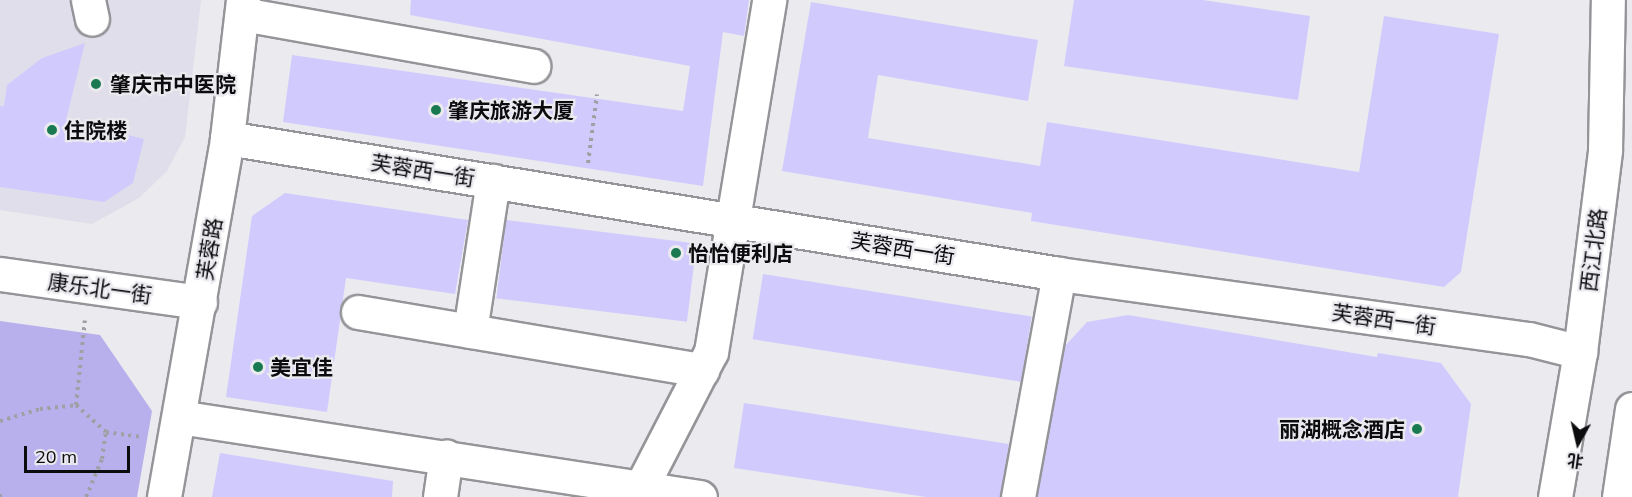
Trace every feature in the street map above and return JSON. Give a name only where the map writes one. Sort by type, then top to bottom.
[{"type":"street","points":[[639,491],[711,352],[735,220],[769,0]]},
{"type":"street","name":"西江北路","points":[[1555,497],[1580,352],[1605,150],[1608,0]]},
{"type":"street","points":[[243,7],[532,66]]},
{"type":"street","name":"芙蓉路","points":[[164,497],[227,138],[243,7]]},
{"type":"street","name":"芙蓉西一街","points":[[227,138],[1059,274],[1529,339],[1580,352]]},
{"type":"street","points":[[470,331],[493,181]]},
{"type":"street","name":"康乐北一街","points":[[0,274],[200,302]]},
{"type":"street","points":[[1018,497],[1059,274]]},
{"type":"street","points":[[358,312],[702,370]]},
{"type":"street","points":[[1624,488],[1632,409]]},
{"type":"street","points":[[176,429],[446,456],[639,491],[700,497]]},
{"type":"street","points":[[440,497],[446,456]]},
{"type":"path","points":[[584,196],[597,95]]},
{"type":"path","points":[[76,405],[88,286]]},
{"type":"path","points":[[0,421],[40,409],[76,405],[106,432],[176,429]]},
{"type":"path","points":[[86,497],[102,459],[106,432]]},
{"type":"shaded area","name":"肇庆市中医院","points":[[0,0],[201,0],[185,137],[167,171],[139,198],[92,224],[0,210]]},
{"type":"shaded area","points":[[0,321],[100,335],[152,411],[137,497],[0,497]]},
{"type":"building","points":[[411,0],[749,0],[744,36],[723,32],[703,186],[283,122],[292,55],[683,111],[690,66],[410,15]]},
{"type":"building","points":[[1074,0],[1203,0],[1310,16],[1298,100],[1064,66]]},
{"type":"building","points":[[811,2],[1038,40],[1028,101],[878,75],[868,138],[1040,166],[1047,122],[1359,172],[1384,16],[1499,34],[1461,272],[1444,287],[1031,221],[1032,213],[782,171]]},
{"type":"building","name":"住院楼","points":[[85,43],[66,120],[144,139],[133,183],[104,202],[0,187],[0,106],[4,106],[7,85],[42,58]]},
{"type":"building","points":[[285,193],[468,220],[455,294],[346,278],[327,412],[226,397],[252,216]]},
{"type":"building","points":[[506,220],[697,243],[687,322],[496,298]]},
{"type":"building","points":[[763,274],[1032,317],[1021,382],[753,339]]},
{"type":"building","points":[[1128,315],[1377,357],[1378,353],[1441,363],[1471,404],[1458,497],[1037,497],[1065,346],[1087,322]]},
{"type":"building","points":[[744,403],[1009,444],[1000,497],[926,497],[734,468]]},
{"type":"building","points":[[220,453],[393,481],[392,497],[212,497]]},
{"type":"place","name":"肇庆市中医院","points":[[96,84]]},
{"type":"place","name":"肇庆旅游大厦","points":[[436,110]]},
{"type":"place","name":"住院楼","points":[[52,130]]},
{"type":"place","name":"怡怡便利店","points":[[676,253]]},
{"type":"place","name":"美宜佳","points":[[258,367]]},
{"type":"place","name":"丽湖概念酒店","points":[[1417,429]]}]
